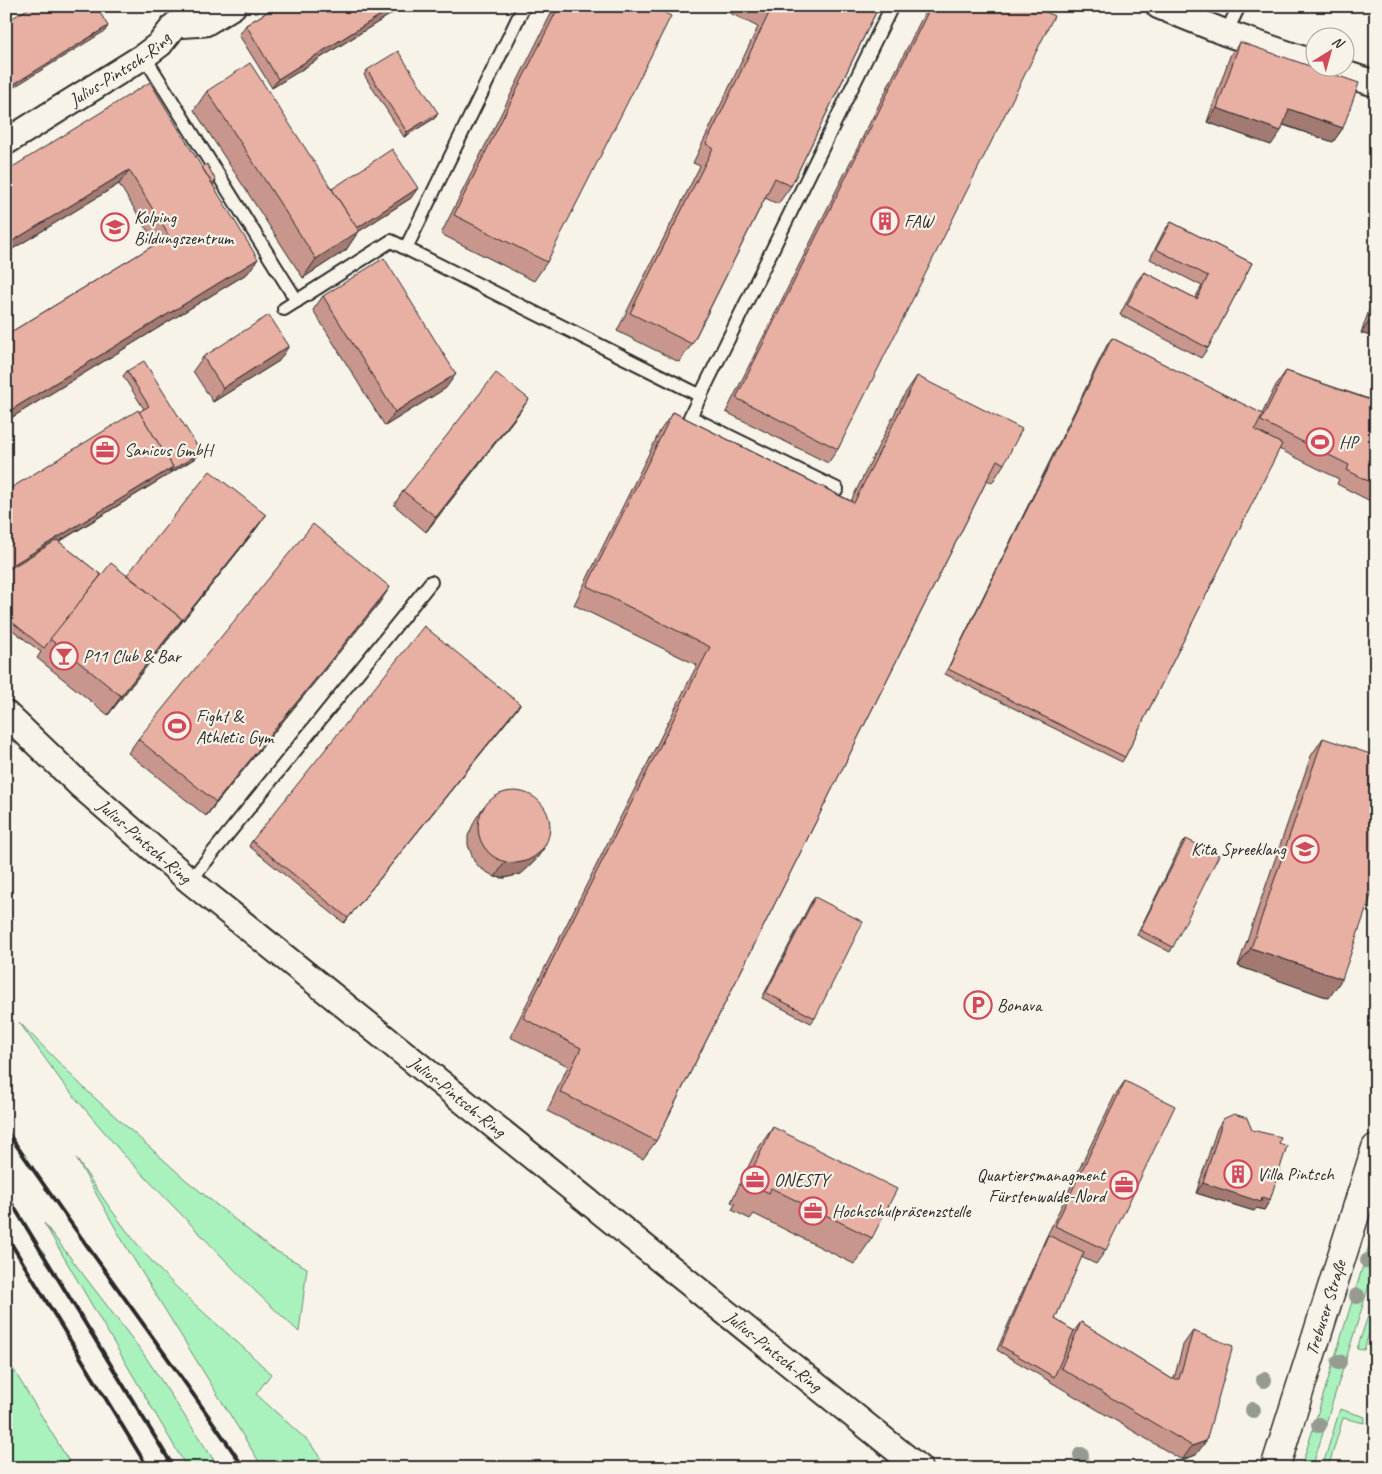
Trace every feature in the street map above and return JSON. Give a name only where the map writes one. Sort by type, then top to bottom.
[{"type":"street","name":"Julius-Pintsch-Ring","points":[[6,142],[144,56],[160,44],[173,16],[205,23],[233,6]]},
{"type":"street","points":[[1159,6],[1226,33],[1304,60]]},
{"type":"street","points":[[1354,77],[1376,84]]},
{"type":"street","name":"Julius-Pintsch-Ring","points":[[6,714],[79,784],[190,880],[918,1468]]},
{"type":"street","name":"Trebuser Straße","points":[[1275,1468],[1376,1148]]},
{"type":"lane","points":[[406,248],[524,6]]},
{"type":"lane","points":[[837,489],[690,417],[892,6]]},
{"type":"lane","points":[[1226,33],[1240,6]]},
{"type":"lane","points":[[144,56],[297,301]]},
{"type":"lane","points":[[284,309],[391,241],[701,396]]},
{"type":"lane","points":[[190,880],[431,582]]},
{"type":"green space","points":[[19,1022],[86,1090],[186,1180],[269,1247],[307,1268],[299,1332],[256,1292],[122,1153],[62,1082]]},
{"type":"green space","points":[[76,1158],[119,1221],[162,1273],[271,1374],[256,1394],[310,1443],[327,1468],[263,1468],[125,1245]]},
{"type":"green space","points":[[44,1223],[143,1353],[219,1468],[187,1468]]},
{"type":"green space","points":[[1376,1223],[1376,1263],[1312,1468],[1301,1468]]},
{"type":"green space","points":[[1375,1295],[1376,1310],[1364,1350],[1357,1349]]},
{"type":"green space","points":[[6,1357],[73,1468],[6,1468]]},
{"type":"green space","points":[[1340,1409],[1365,1417],[1364,1423],[1343,1418],[1328,1468],[1322,1468]]},
{"type":"building","points":[[32,6],[96,6],[108,26],[6,89],[6,22]]},
{"type":"building","points":[[277,6],[395,6],[278,79],[246,25]]},
{"type":"building","points":[[559,6],[651,6],[671,16],[547,262],[454,215]]},
{"type":"building","points":[[766,6],[879,6],[791,186],[775,178],[692,344],[630,313],[713,148],[706,144],[771,9]]},
{"type":"building","name":"FAW","points":[[931,6],[1035,6],[1054,16],[838,449],[736,398]]},
{"type":"building","points":[[1240,42],[1304,64],[1304,78],[1344,78],[1359,83],[1343,128],[1289,109],[1281,131],[1217,108]]},
{"type":"building","points":[[398,51],[438,113],[407,132],[367,70]]},
{"type":"building","points":[[250,63],[359,231],[316,259],[207,91]]},
{"type":"building","name":"Kolping Bildungszentrum","points":[[150,82],[258,259],[6,413],[6,335],[169,236],[129,170],[6,245],[6,171]]},
{"type":"building","points":[[392,149],[418,188],[357,228],[332,189]]},
{"type":"building","points":[[207,164],[216,181],[212,183],[202,167]]},
{"type":"building","points":[[1171,222],[1252,263],[1208,348],[1127,305],[1144,272],[1197,299],[1208,276],[1156,249]]},
{"type":"building","points":[[384,258],[456,374],[395,412],[323,296]]},
{"type":"building","points":[[1376,306],[1376,320],[1371,319]]},
{"type":"building","points":[[269,315],[289,346],[223,388],[203,357]]},
{"type":"building","points":[[1112,338],[1263,414],[1255,430],[1282,444],[1125,757],[948,669]]},
{"type":"building","points":[[144,361],[201,452],[169,472],[173,467],[139,412],[149,406],[127,371]]},
{"type":"building","name":"HP","points":[[1286,371],[1373,401],[1376,395],[1376,485],[1347,470],[1349,465],[1261,421]]},
{"type":"building","points":[[496,373],[529,399],[436,517],[403,491]]},
{"type":"building","points":[[917,376],[1022,429],[1004,464],[997,460],[656,1141],[560,1092],[581,1048],[523,1018],[710,647],[587,586],[673,412],[854,503]]},
{"type":"building","points":[[138,410],[173,467],[6,569],[6,491]]},
{"type":"building","points":[[210,471],[266,515],[180,623],[182,619],[127,575]]},
{"type":"building","points":[[313,524],[390,587],[216,802],[138,739]]},
{"type":"building","points":[[57,540],[101,575],[44,648],[6,617],[6,571]]},
{"type":"building","points":[[111,563],[182,619],[121,696],[50,639]]},
{"type":"building","points":[[424,626],[520,704],[348,918],[252,841]]},
{"type":"building","name":"Kita Spreeklang","points":[[1323,738],[1376,756],[1376,881],[1342,979],[1251,948]]},
{"type":"building","points":[[514,791],[528,794],[540,801],[547,813],[550,827],[547,841],[540,853],[528,860],[514,863],[500,860],[488,853],[481,841],[478,827],[481,813],[488,801],[500,794]]},
{"type":"building","points":[[1186,839],[1219,855],[1173,947],[1140,930]]},
{"type":"building","points":[[815,897],[863,922],[815,1018],[766,993]]},
{"type":"building","points":[[1125,1081],[1175,1106],[1106,1250],[1055,1226]]},
{"type":"building","name":"Villa Pintsch","points":[[1234,1114],[1247,1118],[1252,1130],[1281,1137],[1279,1143],[1287,1146],[1270,1200],[1262,1197],[1261,1202],[1203,1183],[1223,1119]]},
{"type":"building","points":[[773,1127],[897,1189],[872,1238],[771,1188],[769,1193],[750,1184],[753,1178],[749,1176]]},
{"type":"building","points":[[1048,1235],[1084,1252],[1055,1319],[1074,1331],[1054,1377],[1001,1346]]},
{"type":"building","points":[[1081,1322],[1172,1379],[1179,1379],[1193,1331],[1233,1346],[1206,1441],[1192,1446],[1061,1368]]},
{"type":"railway","points":[[6,1130],[244,1468]]},
{"type":"railway","points":[[6,1194],[174,1468]]},
{"type":"railway","points":[[6,1235],[148,1468]]},
{"type":"place","name":"FAW","points":[[885,221]]},
{"type":"place","name":"Kolping Bildungszentrum","points":[[115,227]]},
{"type":"place","name":"HP","points":[[1320,442]]},
{"type":"place","name":"Sanicus GmbH","points":[[105,450]]},
{"type":"place","name":"P11 Club & Bar","points":[[64,656]]},
{"type":"place","name":"Fight & Athletic Gym","points":[[177,726]]},
{"type":"place","name":"Kita Spreeklang","points":[[1305,849]]},
{"type":"place","name":"Bonava","points":[[978,1005]]},
{"type":"place","name":"Villa Pintsch","points":[[1238,1174]]},
{"type":"place","name":"ONESTY","points":[[755,1180]]},
{"type":"place","name":"Quartiersmanagment Fürstenwalde-Nord","points":[[1124,1185]]},
{"type":"place","name":"Hochschulpräsenzstelle","points":[[813,1211]]}]
